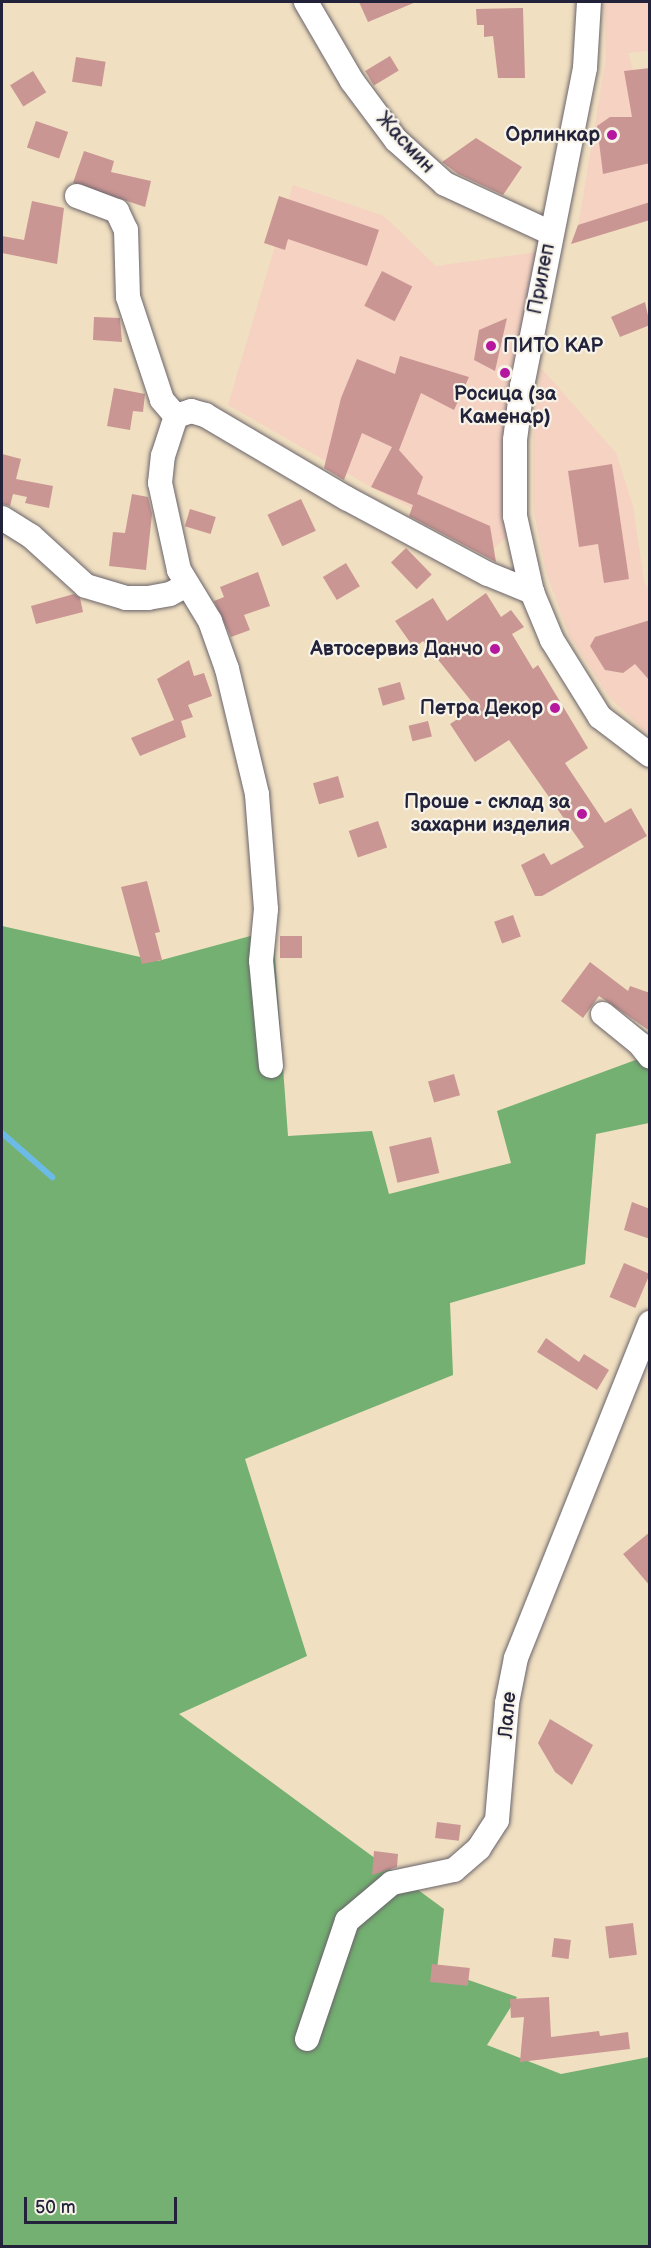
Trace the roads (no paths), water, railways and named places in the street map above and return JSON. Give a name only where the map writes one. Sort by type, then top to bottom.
[{"type":"street","name":"Жасмин","points":[[306,2],[352,81],[396,140],[445,184],[551,233]]},
{"type":"street","name":"Прилеп","points":[[589,2],[585,68],[551,233],[515,440],[515,516],[532,592],[552,640],[600,717],[650,755]]},
{"type":"street","points":[[77,196],[117,211],[126,230],[128,297],[162,400],[176,416]]},
{"type":"street","points":[[176,416],[191,411],[205,415],[346,498],[488,574],[532,592]]},
{"type":"street","points":[[176,416],[163,456],[160,483],[173,549],[187,585],[210,621],[228,669],[257,794],[266,909],[261,961],[271,1066]]},
{"type":"street","points":[[2,518],[31,536],[86,586],[126,598],[148,598],[170,594],[187,585]]},
{"type":"street","points":[[603,1014],[640,1044],[650,1057]]},
{"type":"street","name":"Лале","points":[[307,2039],[347,1921],[392,1883],[454,1870],[479,1848],[497,1820],[507,1703],[516,1659],[650,1323]]},
{"type":"waterway","points":[[2,1133],[52,1177]]},
{"type":"place","name":"Орлинкар","points":[[612,135]]},
{"type":"place","name":"ПИТО КАР","points":[[491,346]]},
{"type":"place","name":"Росица (за Каменар)","points":[[505,373]]},
{"type":"place","name":"Автосервиз Данчо","points":[[495,649]]},
{"type":"place","name":"Петра Декор","points":[[555,708]]},
{"type":"place","name":"Проше - склад за захарни изделия","points":[[582,814]]}]
